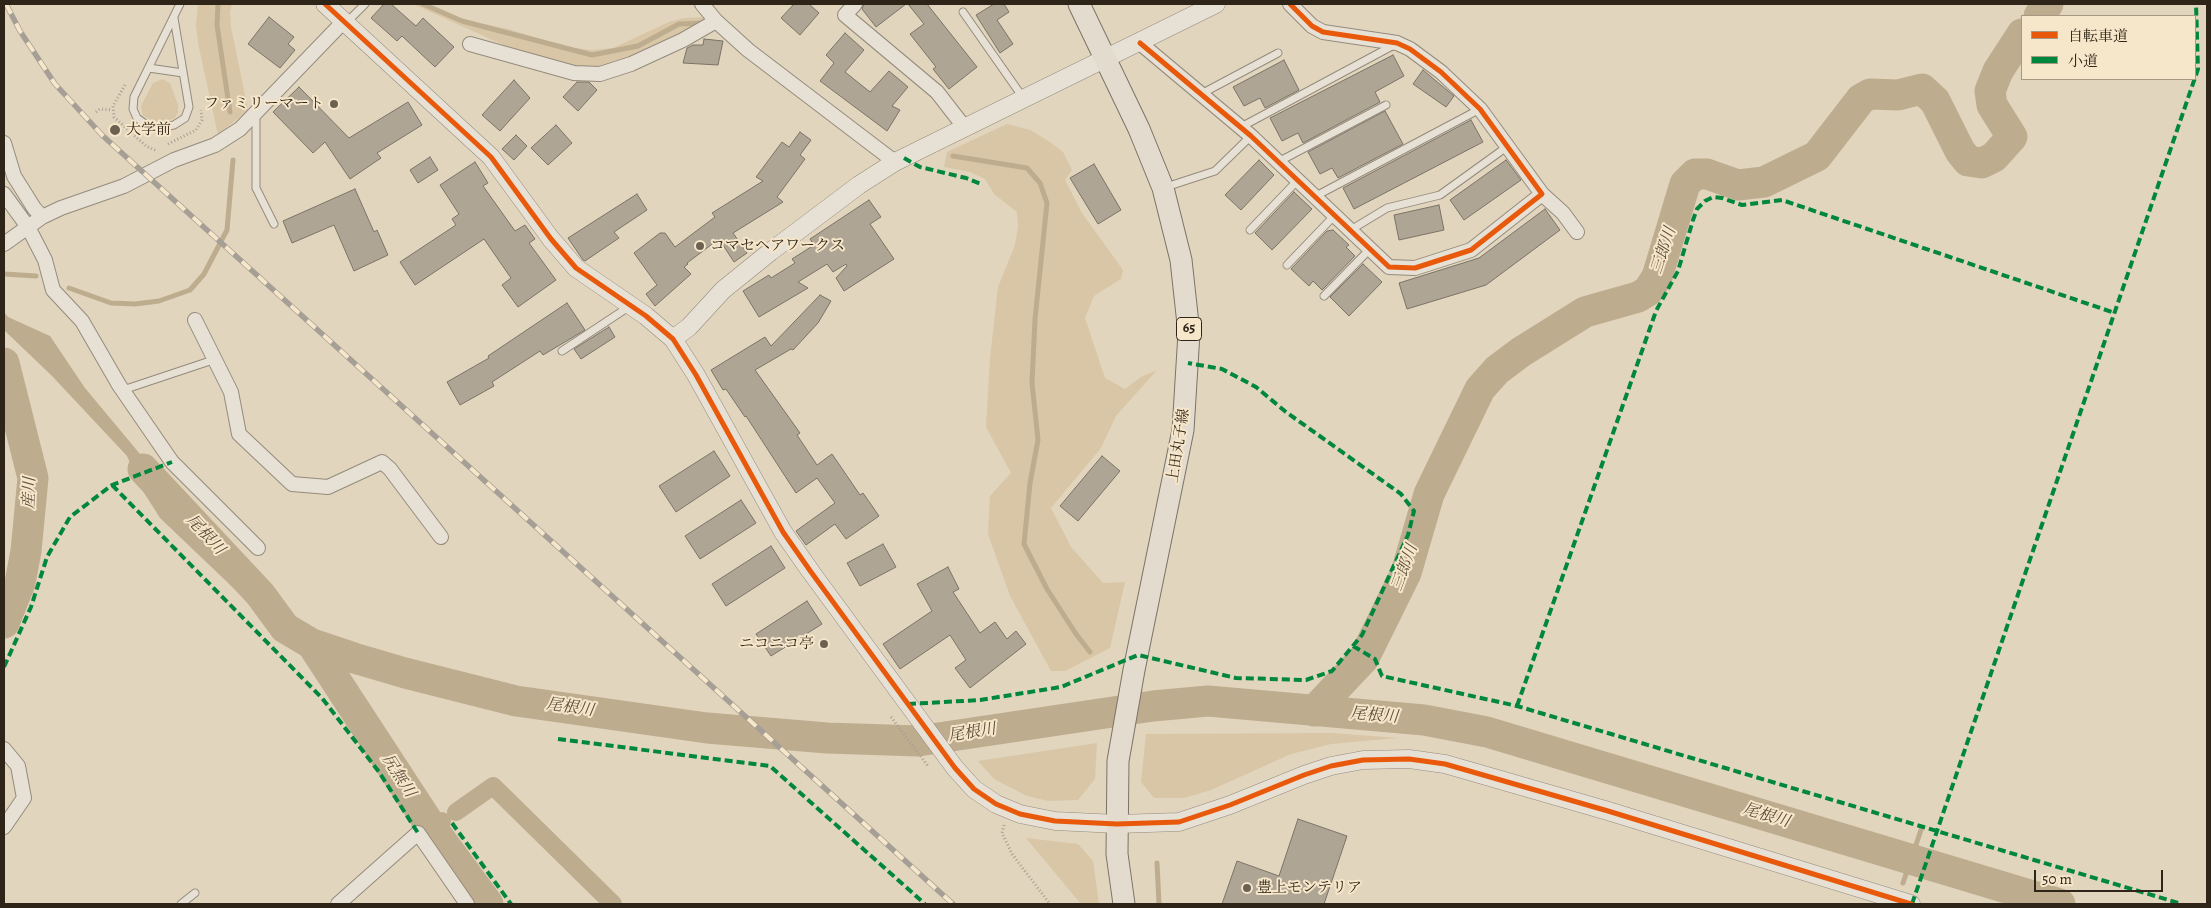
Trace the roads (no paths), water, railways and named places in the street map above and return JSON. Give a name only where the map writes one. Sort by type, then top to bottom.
[{"type":"main road","name":"上田丸子線","points":[[1079,4],[1146,145],[1162,188],[1176,233],[1184,282],[1189,333],[1186,396],[1181,440],[1134,670],[1118,762],[1116,824],[1119,873],[1124,904]]},
{"type":"street","points":[[325,4],[491,157],[551,239],[576,268],[673,339],[696,375],[783,532],[952,764],[974,789],[1008,810],[1036,819],[1055,821],[1116,824],[1179,822],[1230,805],[1331,766],[1363,760],[1410,759],[1446,764],[1608,811],[1911,904]]},
{"type":"street","points":[[702,4],[716,21],[748,50],[895,162]]},
{"type":"street","points":[[855,4],[845,15],[937,92],[965,128]]},
{"type":"street","points":[[673,339],[689,327],[723,290],[764,257],[859,185],[895,162],[1216,4]]},
{"type":"street","points":[[1290,4],[1312,26],[1323,32],[1397,43],[1410,49],[1441,72],[1480,109],[1542,194],[1563,213],[1577,232]]},
{"type":"street","points":[[470,44],[574,73],[600,74],[631,64],[683,40],[716,21]]},
{"type":"street","points":[[7,242],[42,217],[61,208],[124,186],[174,160],[215,145],[240,129],[345,22]]},
{"type":"street","points":[[1140,43],[1203,93],[1389,267],[1415,268],[1471,250],[1542,194]]},
{"type":"street","points":[[4,143],[14,176],[34,208],[42,217]]},
{"type":"street","points":[[4,194],[28,227],[45,260],[53,290],[82,321],[122,390],[172,462],[258,548]]},
{"type":"street","points":[[195,320],[231,392],[239,434],[292,484],[328,487],[382,462],[442,537]]},
{"type":"street","points":[[4,749],[18,766],[24,798],[4,827]]},
{"type":"street","points":[[338,904],[418,833],[467,904]]},
{"type":"lane","points":[[174,18],[189,107],[185,118],[174,125],[158,128],[148,126],[137,118],[133,109],[134,98],[180,4]]},
{"type":"lane","points":[[345,22],[366,4]]},
{"type":"lane","points":[[963,12],[1024,99]]},
{"type":"lane","points":[[1162,188],[1216,171],[1246,132],[1397,43]]},
{"type":"lane","points":[[1203,93],[1278,53]]},
{"type":"lane","points":[[149,68],[183,73]]},
{"type":"lane","points":[[1277,162],[1386,105]]},
{"type":"lane","points":[[1314,197],[1480,109]]},
{"type":"lane","points":[[256,111],[256,188],[274,224]]},
{"type":"lane","points":[[1349,231],[1387,208],[1440,195],[1508,146]]},
{"type":"lane","points":[[1250,230],[1297,181]]},
{"type":"lane","points":[[1287,265],[1334,216]]},
{"type":"lane","points":[[1324,296],[1369,250]]},
{"type":"lane","points":[[562,351],[630,306]]},
{"type":"lane","points":[[122,390],[216,359]]},
{"type":"lane","points":[[181,904],[195,893]]},
{"type":"waterway","points":[[218,4],[217,25],[230,112]]},
{"type":"waterway","points":[[423,4],[462,21],[592,55],[638,46],[679,24],[704,23]]},
{"type":"waterway","name":"三郎川","points":[[2040,15],[2048,4]]},
{"type":"waterway","name":"三郎川","points":[[1314,711],[1364,658],[1406,573],[1429,494],[1480,389],[1497,370],[1521,352],[1585,312],[1638,297],[1648,291],[1657,277],[1685,184],[1695,174],[1707,174],[1738,185],[1764,182],[1817,156],[1861,99],[1870,94],[1898,95],[1922,89],[1935,101],[1960,151],[1968,161],[1982,163],[1994,157],[2012,137],[1992,105],[1990,91],[1998,71],[2021,36]]},
{"type":"waterway","points":[[953,156],[1027,168],[1040,183],[1047,203],[1035,319],[1032,383],[1038,440],[1030,483],[1024,544],[1047,589],[1090,652]]},
{"type":"waterway","points":[[69,288],[111,303],[135,304],[159,301],[190,290],[204,274],[227,230],[233,160]]},
{"type":"waterway","points":[[4,274],[36,276]]},
{"type":"waterway","name":"産川","points":[[4,363],[33,478],[26,551],[20,583],[4,623]]},
{"type":"waterway","name":"尾根川","points":[[143,469],[260,594],[285,628],[312,644],[354,658],[516,701],[707,728],[827,738],[918,741],[1153,706],[1208,701],[1424,720],[1487,732],[2060,904]]},
{"type":"waterway","name":"尻無川","points":[[312,644],[432,828],[488,904]]},
{"type":"waterway","points":[[456,812],[493,786],[613,904]]},
{"type":"waterway","points":[[432,828],[442,821]]},
{"type":"waterway","name":"尾根川","points":[[1903,883],[1921,830]]},
{"type":"waterway","points":[[1157,863],[1159,904]]},
{"type":"railway","points":[[6,4],[20,31],[55,84],[103,136],[953,904]]},
{"type":"place","name":"ファミリーマート","points":[[334,104]]},
{"type":"place","name":"大学前","points":[[115,130]]},
{"type":"place","name":"コマセヘアワークス","points":[[700,246]]},
{"type":"place","name":"ニコニコ亭","points":[[824,644]]},
{"type":"place","name":"豊上モンテリア","points":[[1247,888]]}]
